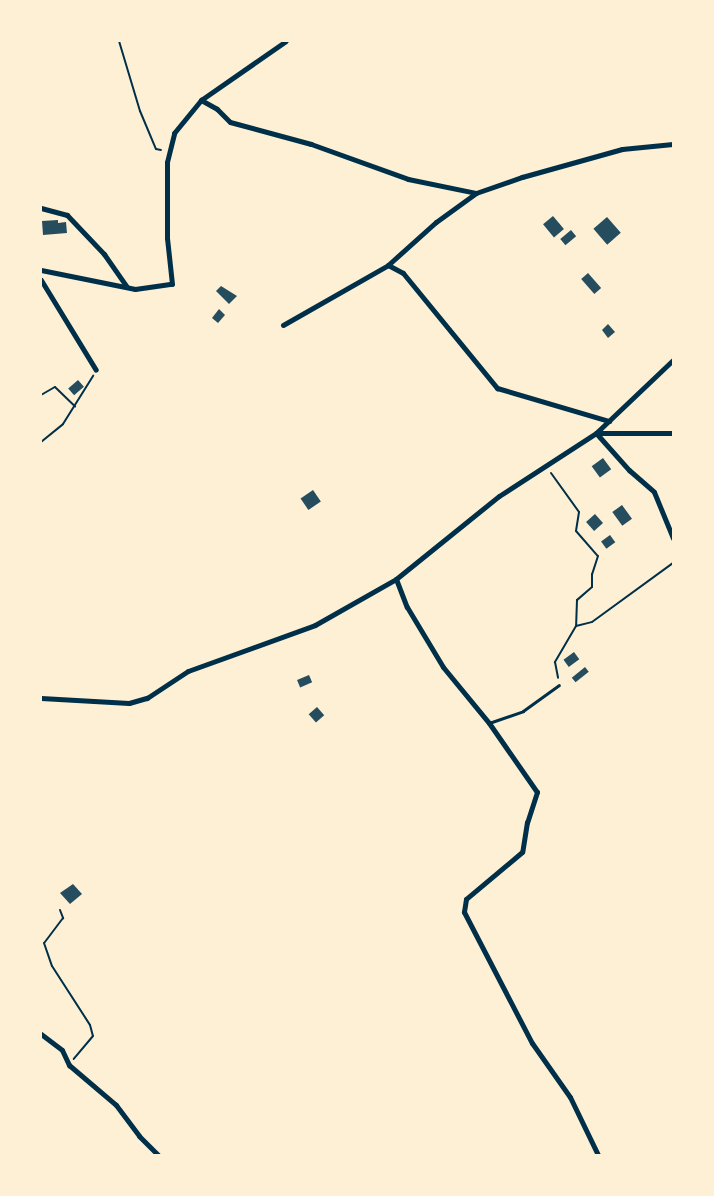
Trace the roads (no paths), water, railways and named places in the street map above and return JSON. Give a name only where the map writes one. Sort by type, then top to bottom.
[{"type":"street","points":[[41,270],[128,288],[172,284],[167,238],[169,151],[174,133],[201,100],[286,41]]},
{"type":"street","points":[[201,100],[217,109],[230,122],[311,144],[408,179],[476,194]]},
{"type":"street","points":[[283,325],[388,265],[436,222],[476,194],[522,177],[613,152],[673,144]]},
{"type":"street","points":[[41,208],[67,215],[104,254],[128,288]]},
{"type":"street","points":[[388,265],[403,273],[497,388],[610,421]]},
{"type":"street","points":[[41,280],[96,370]]},
{"type":"street","points":[[41,698],[129,703],[147,698],[188,671],[315,624],[396,579],[499,496],[545,464],[596,434],[673,360]]},
{"type":"street","points":[[596,434],[673,433]]},
{"type":"street","points":[[596,434],[628,470],[654,492],[673,538]]},
{"type":"street","points":[[396,579],[407,607],[443,667],[490,723],[537,792],[527,822],[522,852],[466,899],[464,912],[532,1043],[570,1097],[598,1155]]},
{"type":"street","points":[[41,1034],[62,1050],[69,1065],[116,1105],[139,1136],[158,1155]]},
{"type":"lane","points":[[490,723],[523,711],[559,685]]}]
